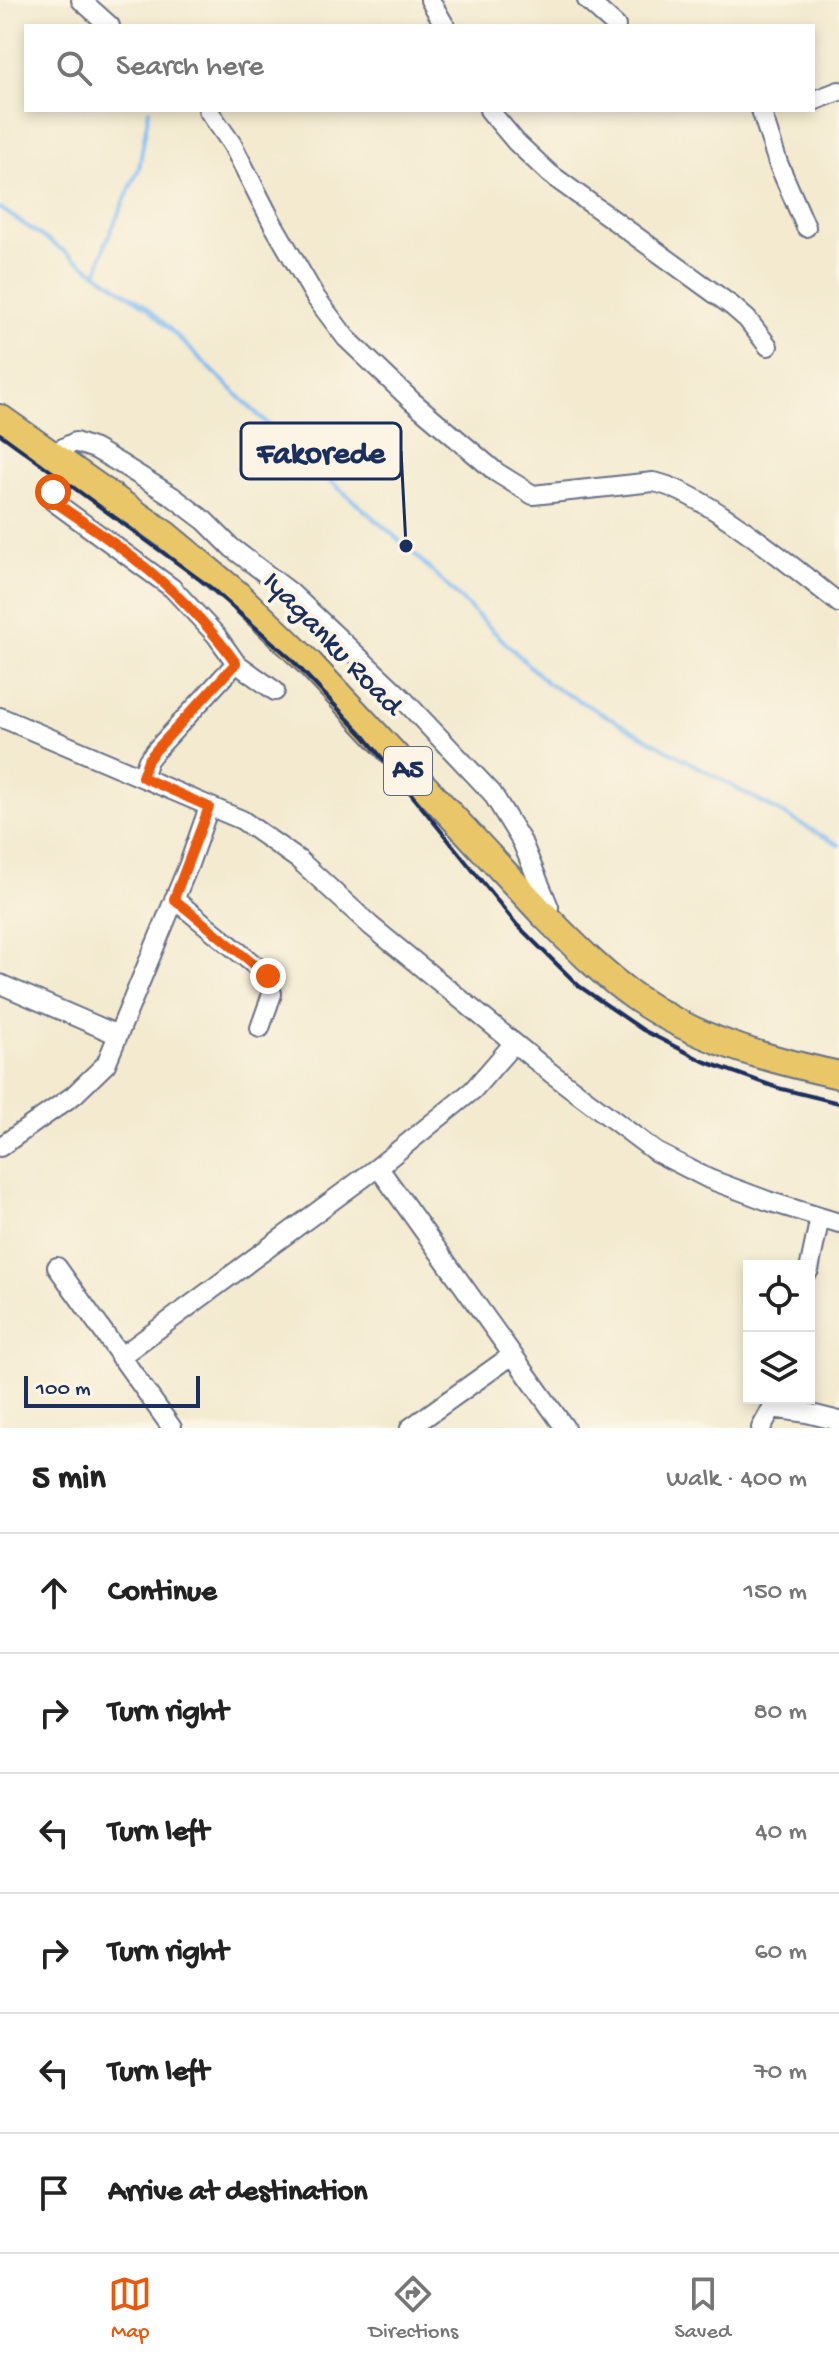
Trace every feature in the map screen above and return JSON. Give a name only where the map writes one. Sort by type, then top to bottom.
[{"type":"highway","name":"Iyaganku Road","points":[[0,418],[166,535],[268,623],[544,915],[634,997],[663,1015],[726,1045],[765,1058],[839,1075]]},
{"type":"street","points":[[81,0],[108,24]]},
{"type":"street","points":[[430,0],[444,24]]},
{"type":"street","points":[[587,0],[614,24]]},
{"type":"street","points":[[815,100],[839,91]]},
{"type":"street","points":[[209,112],[232,144],[316,298],[346,338],[412,401],[496,472],[533,495],[653,482],[664,484],[713,510],[839,603]]},
{"type":"street","points":[[491,112],[550,174],[732,306],[747,319],[768,346]]},
{"type":"street","points":[[762,112],[778,163],[806,227]]},
{"type":"street","points":[[275,691],[236,663],[216,635],[172,588],[53,501],[51,495],[65,480],[60,460],[75,442],[95,449],[172,496],[290,592],[402,698],[492,793],[522,842],[545,891],[549,907],[544,915]]},
{"type":"street","points":[[142,777],[148,760],[156,750],[236,663]]},
{"type":"street","points":[[0,717],[242,820],[273,840],[371,926],[514,1043],[670,1161],[768,1201],[839,1223]]},
{"type":"street","points":[[0,1147],[74,1095],[106,1064],[209,807]]},
{"type":"street","points":[[174,899],[268,976],[272,994],[260,1028]]},
{"type":"street","points":[[0,984],[118,1035]]},
{"type":"street","points":[[120,1357],[378,1167],[473,1090],[514,1043]]},
{"type":"street","points":[[378,1167],[565,1428]]},
{"type":"street","points":[[811,1260],[820,1217]]},
{"type":"street","points":[[57,1267],[172,1428]]},
{"type":"street","points":[[410,1428],[511,1356]]},
{"type":"street","points":[[761,1428],[772,1404]]},
{"type":"street","points":[[776,1404],[839,1421]]},
{"type":"waterway","points":[[97,274],[106,242],[139,168],[149,112]]},
{"type":"waterway","points":[[0,208],[147,307],[290,446],[406,546],[547,683],[839,845]]},
{"type":"railway","points":[[0,434],[210,587],[289,657],[365,737],[517,925],[579,986],[643,1030],[703,1061],[778,1088],[839,1103]]},
{"type":"place","name":"Fakorede","points":[[406,546]]},
{"type":"route","points":[[53,492],[53,501],[172,588],[216,635],[236,663],[156,750],[148,760],[142,777],[209,807],[174,899],[268,976]]}]
